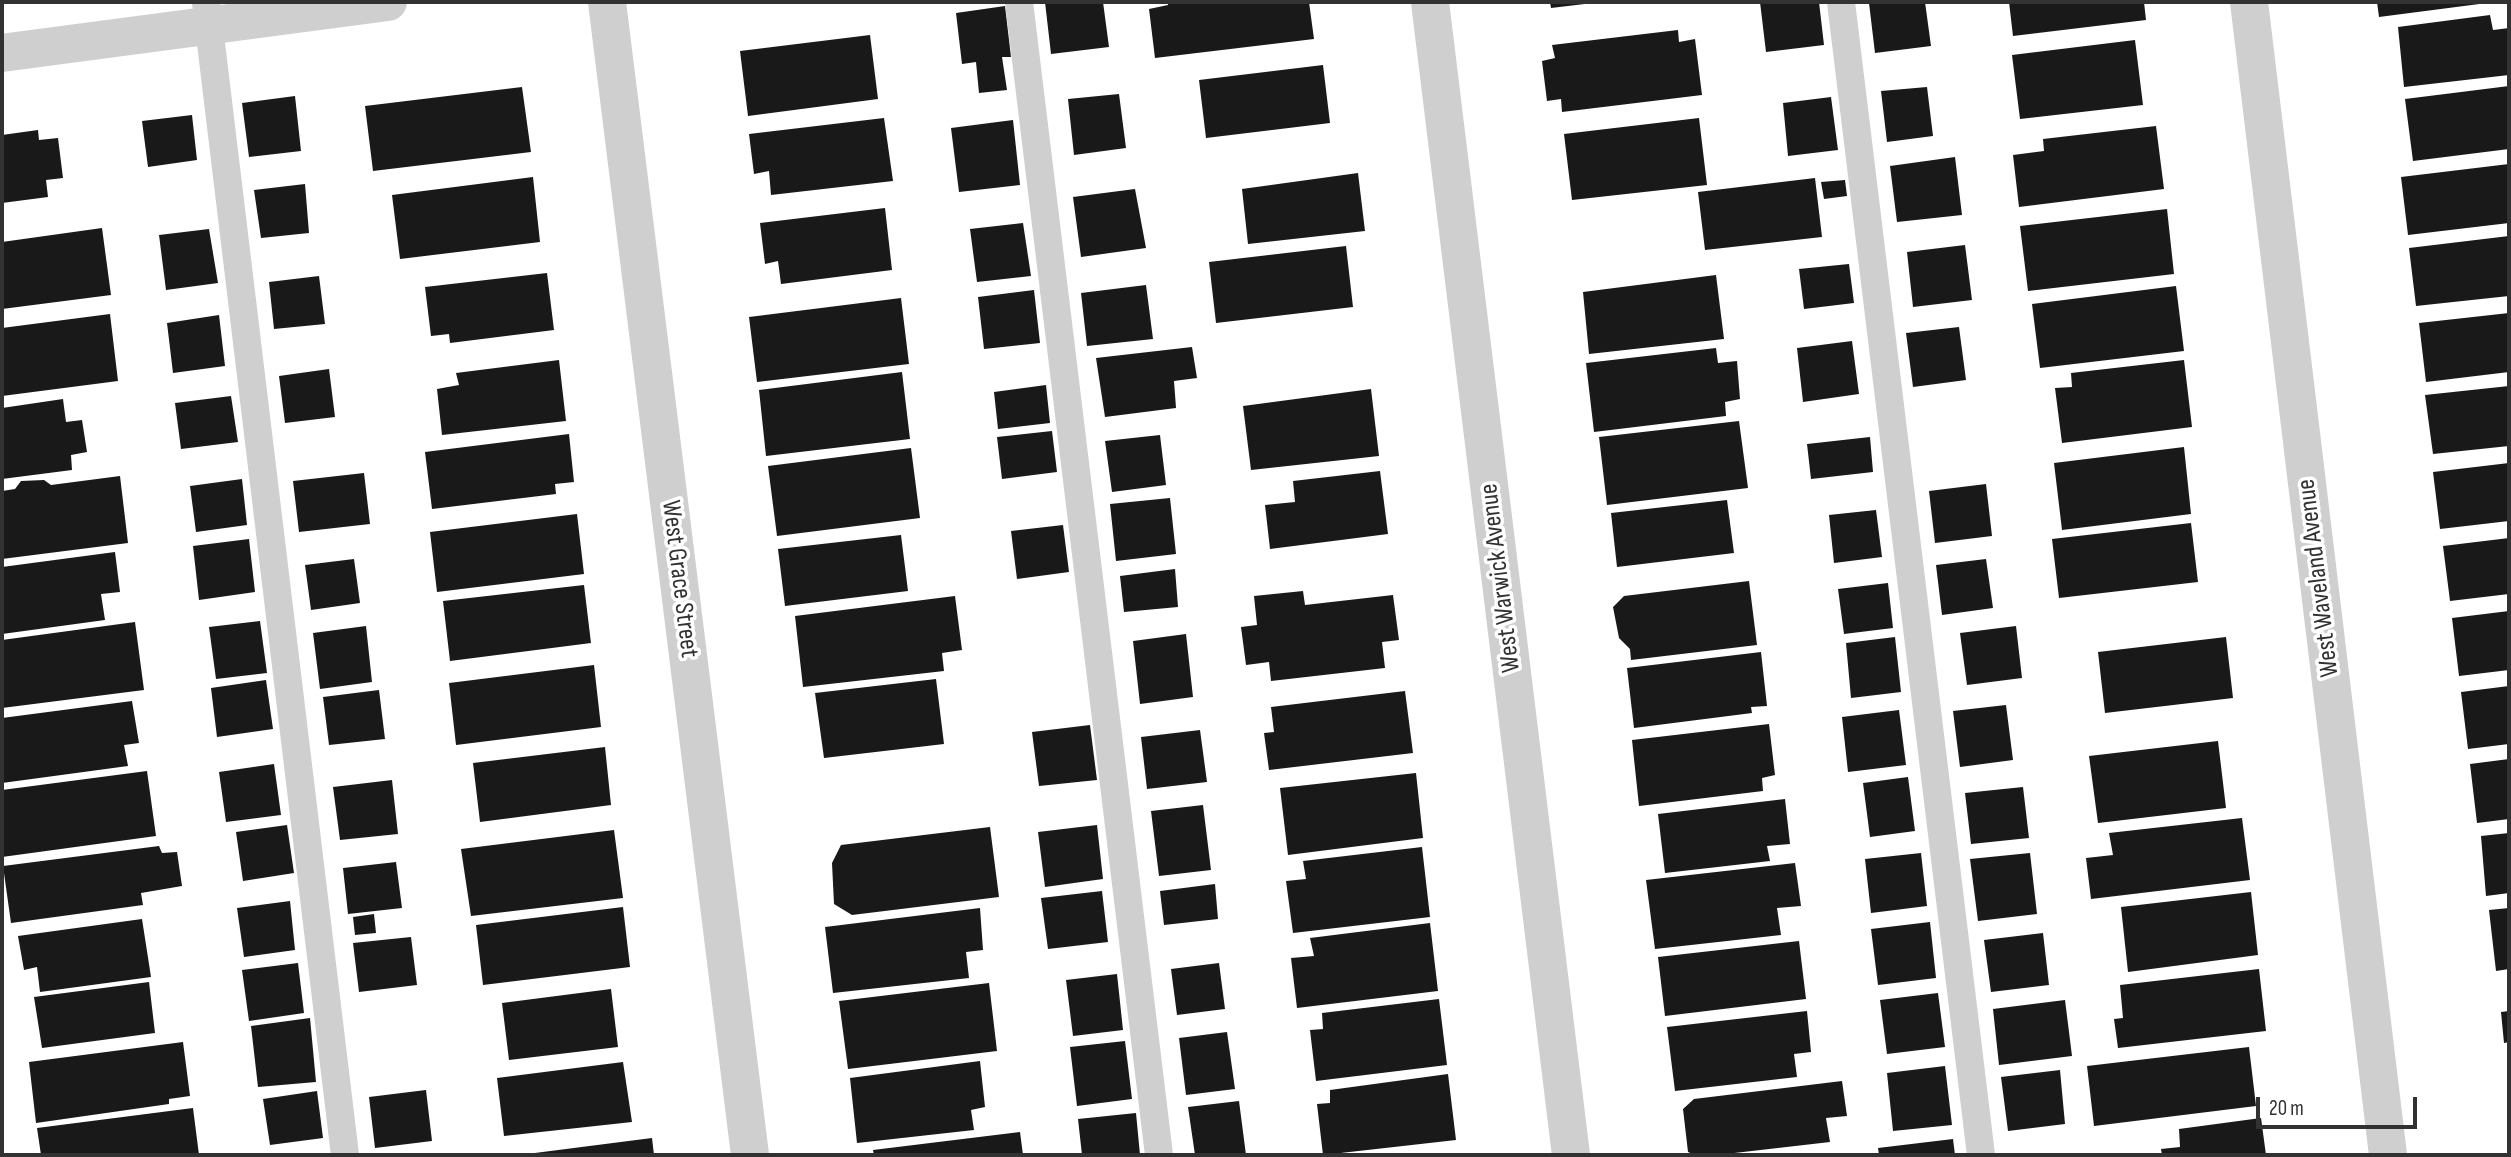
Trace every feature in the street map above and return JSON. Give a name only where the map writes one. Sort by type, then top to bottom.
[{"type":"street","points":[[2,53],[207,14],[388,2]]},
{"type":"street","name":"West Grace Street","points":[[607,2],[750,1155]]},
{"type":"street","name":"West Warwick Avenue","points":[[1430,2],[1571,1155]]},
{"type":"street","name":"West Waveland Avenue","points":[[2249,2],[2388,1155]]},
{"type":"lane","points":[[1019,2],[1159,1155]]},
{"type":"lane","points":[[1841,2],[1980,1155]]},
{"type":"lane","points":[[207,14],[345,1155]]},
{"type":"building","points":[[1045,2],[1103,2],[1109,47],[1051,54]]},
{"type":"building","points":[[1168,2],[1309,2],[1314,39],[1155,58],[1149,9],[1168,5]]},
{"type":"building","points":[[1550,2],[1593,2],[1593,3],[1551,8]]},
{"type":"building","points":[[1760,2],[1819,2],[1824,45],[1766,52]]},
{"type":"building","points":[[1925,2],[1931,46],[1875,53],[1869,3]]},
{"type":"building","points":[[2009,2],[2144,2],[2146,20],[2013,36]]},
{"type":"building","points":[[2377,2],[2487,2],[2487,3],[2379,17]]},
{"type":"building","points":[[1005,6],[1011,57],[1002,57],[1007,90],[979,93],[976,62],[962,64],[956,13]]},
{"type":"building","points":[[2490,15],[2493,30],[2509,28],[2509,75],[2404,87],[2398,27]]},
{"type":"building","points":[[1678,30],[1679,42],[1695,39],[1702,95],[1562,112],[1561,99],[1547,101],[1542,61],[1555,58],[1552,45]]},
{"type":"building","points":[[870,35],[878,99],[748,116],[740,51]]},
{"type":"building","points":[[2135,40],[2143,105],[2020,119],[2012,55]]},
{"type":"building","points":[[1323,65],[1330,123],[1206,138],[1199,80]]},
{"type":"building","points":[[2509,86],[2509,149],[2413,161],[2405,99]]},
{"type":"building","points":[[522,87],[531,152],[373,171],[365,106]]},
{"type":"building","points":[[1927,87],[1933,136],[1887,142],[1881,91]]},
{"type":"building","points":[[1119,94],[1126,148],[1074,155],[1068,99]]},
{"type":"building","points":[[295,96],[301,151],[249,157],[242,103]]},
{"type":"building","points":[[1831,97],[1838,150],[1788,156],[1783,103]]},
{"type":"building","points":[[192,115],[197,160],[148,167],[142,121]]},
{"type":"building","points":[[884,118],[893,181],[771,195],[769,171],[754,174],[749,134]]},
{"type":"building","points":[[1699,118],[1707,185],[1572,200],[1564,134]]},
{"type":"building","points":[[1013,120],[1020,185],[959,192],[951,128]]},
{"type":"building","points":[[2156,126],[2164,189],[2019,207],[2013,155],[2044,151],[2043,139]]},
{"type":"building","points":[[38,130],[39,140],[58,138],[63,178],[46,180],[48,197],[2,203],[2,135]]},
{"type":"building","points":[[1955,157],[1962,215],[1897,222],[1890,166]]},
{"type":"building","points":[[2509,164],[2509,223],[2408,235],[2401,177]]},
{"type":"building","points":[[1358,173],[1365,231],[1248,244],[1242,189]]},
{"type":"building","points":[[533,177],[540,242],[400,259],[392,195]]},
{"type":"building","points":[[1815,178],[1822,237],[1705,250],[1698,192]]},
{"type":"building","points":[[1845,180],[1847,196],[1824,199],[1821,182]]},
{"type":"building","points":[[305,184],[309,233],[261,238],[254,190]]},
{"type":"building","points":[[1135,189],[1146,248],[1081,257],[1073,197]]},
{"type":"building","points":[[885,208],[892,270],[781,284],[778,261],[765,264],[760,223]]},
{"type":"building","points":[[2167,209],[2174,274],[2028,291],[2020,226]]},
{"type":"building","points":[[1023,223],[1031,276],[977,282],[970,229]]},
{"type":"building","points":[[102,228],[111,295],[2,309],[2,242]]},
{"type":"building","points":[[209,229],[218,283],[166,290],[159,235]]},
{"type":"building","points":[[2509,236],[2509,296],[2416,306],[2409,248]]},
{"type":"building","points":[[1965,245],[1972,300],[1913,307],[1907,252]]},
{"type":"building","points":[[1346,246],[1353,307],[1216,323],[1209,262]]},
{"type":"building","points":[[1849,264],[1854,303],[1804,309],[1799,269]]},
{"type":"building","points":[[547,273],[554,330],[450,343],[449,334],[431,336],[425,287]]},
{"type":"building","points":[[1716,275],[1724,339],[1589,354],[1583,292]]},
{"type":"building","points":[[319,276],[325,324],[274,329],[269,282]]},
{"type":"building","points":[[1146,285],[1153,339],[1087,346],[1081,293]]},
{"type":"building","points":[[2176,286],[2184,351],[2040,368],[2032,304]]},
{"type":"building","points":[[1034,290],[1040,343],[984,349],[978,297]]},
{"type":"building","points":[[901,298],[909,364],[757,382],[749,317]]},
{"type":"building","points":[[2509,313],[2509,372],[2426,382],[2419,323]]},
{"type":"building","points":[[110,314],[118,381],[2,396],[2,328]]},
{"type":"building","points":[[219,315],[225,366],[173,373],[167,323]]},
{"type":"building","points":[[1959,327],[1966,380],[1913,387],[1906,333]]},
{"type":"building","points":[[1852,341],[1859,394],[1803,402],[1797,348]]},
{"type":"building","points":[[1192,347],[1197,378],[1174,381],[1176,408],[1105,417],[1096,358]]},
{"type":"building","points":[[1716,348],[1718,363],[1737,361],[1740,399],[1725,402],[1726,416],[1594,432],[1586,363]]},
{"type":"building","points":[[559,360],[566,421],[442,435],[437,389],[459,385],[456,373]]},
{"type":"building","points":[[2184,360],[2192,427],[2062,443],[2055,388],[2072,387],[2071,373]]},
{"type":"building","points":[[329,369],[335,417],[285,423],[279,376]]},
{"type":"building","points":[[902,372],[910,439],[766,456],[759,390]]},
{"type":"building","points":[[1046,385],[1050,423],[998,429],[994,392]]},
{"type":"building","points":[[2509,386],[2509,446],[2433,454],[2425,395]]},
{"type":"building","points":[[1371,389],[1379,456],[1251,470],[1243,406]]},
{"type":"building","points":[[231,396],[238,442],[181,449],[175,403]]},
{"type":"building","points":[[63,399],[66,422],[82,420],[87,452],[71,455],[72,470],[2,479],[2,408]]},
{"type":"building","points":[[1739,421],[1748,488],[1607,505],[1599,437]]},
{"type":"building","points":[[1052,431],[1057,472],[1002,479],[997,437]]},
{"type":"building","points":[[569,434],[574,482],[555,484],[556,494],[432,509],[425,452]]},
{"type":"building","points":[[1160,435],[1166,485],[1112,492],[1105,441]]},
{"type":"building","points":[[1870,437],[1873,472],[1811,479],[1807,444]]},
{"type":"building","points":[[2184,447],[2191,514],[2062,530],[2054,463]]},
{"type":"building","points":[[911,448],[920,518],[777,536],[768,466]]},
{"type":"building","points":[[2509,463],[2509,521],[2440,529],[2433,472]]},
{"type":"building","points":[[1380,471],[1388,534],[1270,549],[1265,505],[1295,502],[1293,481]]},
{"type":"building","points":[[364,473],[370,524],[299,532],[293,481]]},
{"type":"building","points":[[120,476],[128,543],[2,559],[2,491],[15,489],[21,481],[44,480],[51,485]]},
{"type":"building","points":[[242,479],[247,525],[196,532],[190,486]]},
{"type":"building","points":[[1986,484],[1992,536],[1935,543],[1929,491]]},
{"type":"building","points":[[1170,498],[1176,554],[1116,561],[1110,504]]},
{"type":"building","points":[[1727,500],[1734,553],[1617,567],[1611,513]]},
{"type":"building","points":[[1876,510],[1882,557],[1834,563],[1829,515]]},
{"type":"building","points":[[577,514],[584,574],[437,592],[430,532]]},
{"type":"building","points":[[2191,523],[2198,582],[2059,598],[2052,539]]},
{"type":"building","points":[[1063,525],[1069,572],[1017,579],[1011,531]]},
{"type":"building","points":[[901,535],[908,591],[785,606],[778,549]]},
{"type":"building","points":[[2509,538],[2509,594],[2450,601],[2443,546]]},
{"type":"building","points":[[249,539],[255,592],[199,600],[193,546]]},
{"type":"building","points":[[115,552],[120,592],[101,594],[105,620],[2,634],[2,567]]},
{"type":"building","points":[[354,559],[360,603],[311,610],[305,565]]},
{"type":"building","points":[[1986,559],[1993,608],[1942,615],[1936,565]]},
{"type":"building","points":[[1175,569],[1178,607],[1124,612],[1120,576]]},
{"type":"building","points":[[1749,581],[1757,645],[1631,660],[1630,649],[1619,638],[1613,607],[1624,596]]},
{"type":"building","points":[[1888,583],[1893,628],[1844,634],[1838,589]]},
{"type":"building","points":[[584,585],[591,643],[450,661],[443,601]]},
{"type":"building","points":[[1303,591],[1305,605],[1393,595],[1399,640],[1382,642],[1385,668],[1271,681],[1269,662],[1246,665],[1241,627],[1257,625],[1254,596]]},
{"type":"building","points":[[955,596],[962,650],[942,653],[944,671],[803,687],[795,616]]},
{"type":"building","points":[[2509,611],[2509,670],[2459,676],[2452,618]]},
{"type":"building","points":[[260,621],[267,673],[216,679],[209,627]]},
{"type":"building","points":[[135,622],[144,690],[2,708],[2,640]]},
{"type":"building","points":[[366,626],[372,682],[320,689],[313,633]]},
{"type":"building","points":[[2016,626],[2022,678],[1967,685],[1960,633]]},
{"type":"building","points":[[1186,634],[1193,697],[1140,704],[1133,641]]},
{"type":"building","points":[[1895,637],[1901,692],[1851,698],[1846,643]]},
{"type":"building","points":[[2226,637],[2233,698],[2105,713],[2098,652]]},
{"type":"building","points":[[1761,652],[1767,706],[1751,707],[1752,713],[1634,728],[1627,668]]},
{"type":"building","points":[[594,665],[601,727],[456,745],[449,683]]},
{"type":"building","points":[[936,679],[944,744],[824,758],[815,693]]},
{"type":"building","points":[[266,680],[273,729],[217,737],[211,688]]},
{"type":"building","points":[[2509,686],[2509,744],[2468,749],[2461,692]]},
{"type":"building","points":[[379,690],[385,739],[329,745],[323,697]]},
{"type":"building","points":[[1405,691],[1413,753],[1269,770],[1264,733],[1274,732],[1271,707]]},
{"type":"building","points":[[132,701],[139,743],[124,745],[128,766],[2,783],[2,718]]},
{"type":"building","points":[[2006,705],[2013,760],[1960,767],[1953,711]]},
{"type":"building","points":[[1899,710],[1906,765],[1848,772],[1842,717]]},
{"type":"building","points":[[1769,724],[1775,775],[1762,778],[1763,791],[1639,806],[1632,740]]},
{"type":"building","points":[[1090,725],[1097,780],[1039,786],[1032,732]]},
{"type":"building","points":[[1200,730],[1207,782],[1147,789],[1141,737]]},
{"type":"building","points":[[2218,741],[2226,808],[2098,823],[2089,756]]},
{"type":"building","points":[[605,747],[611,805],[480,822],[473,763]]},
{"type":"building","points":[[2509,759],[2509,819],[2477,823],[2470,764]]},
{"type":"building","points":[[274,764],[281,815],[226,822],[219,772]]},
{"type":"building","points":[[147,771],[156,836],[2,857],[2,790]]},
{"type":"building","points":[[1416,773],[1423,838],[1288,855],[1280,788]]},
{"type":"building","points":[[1908,777],[1915,831],[1870,837],[1863,783]]},
{"type":"building","points":[[392,780],[398,834],[340,840],[333,787]]},
{"type":"building","points":[[2023,787],[2029,838],[1971,844],[1965,793]]},
{"type":"building","points":[[1785,799],[1790,844],[1767,846],[1770,861],[1665,873],[1658,814]]},
{"type":"building","points":[[1203,805],[1211,870],[1159,876],[1151,811]]},
{"type":"building","points":[[2242,818],[2250,880],[2091,899],[2086,858],[2113,855],[2109,833]]},
{"type":"building","points":[[287,825],[294,873],[243,881],[236,832]]},
{"type":"building","points":[[1097,825],[1103,879],[1045,887],[1038,832]]},
{"type":"building","points":[[990,827],[999,897],[852,915],[834,904],[832,863],[841,845]]},
{"type":"building","points":[[614,830],[623,898],[471,916],[461,849]]},
{"type":"building","points":[[2509,833],[2509,893],[2486,896],[2481,836]]},
{"type":"building","points":[[159,846],[162,853],[177,852],[182,886],[141,893],[143,905],[11,923],[3,866]]},
{"type":"building","points":[[1422,847],[1430,917],[1293,933],[1286,881],[1306,879],[1303,861]]},
{"type":"building","points":[[1921,853],[1927,906],[1871,913],[1865,859]]},
{"type":"building","points":[[2030,853],[2037,914],[1978,921],[1970,859]]},
{"type":"building","points":[[396,862],[402,908],[348,914],[343,868]]},
{"type":"building","points":[[1795,863],[1801,906],[1777,908],[1781,935],[1655,949],[1646,880]]},
{"type":"building","points":[[1215,884],[1218,919],[1164,925],[1160,891]]},
{"type":"building","points":[[1102,891],[1108,942],[1048,949],[1041,898]]},
{"type":"building","points":[[2251,892],[2258,955],[2128,972],[2121,907]]},
{"type":"building","points":[[290,901],[295,950],[244,957],[237,908]]},
{"type":"building","points":[[623,907],[630,967],[483,985],[476,925]]},
{"type":"building","points":[[980,908],[983,950],[966,952],[969,978],[833,993],[825,927]]},
{"type":"building","points":[[2509,908],[2509,969],[2496,971],[2489,910]]},
{"type":"building","points":[[374,914],[376,933],[355,935],[353,917]]},
{"type":"building","points":[[142,919],[151,977],[40,992],[37,967],[24,970],[18,936]]},
{"type":"building","points":[[1930,922],[1936,978],[1878,985],[1871,929]]},
{"type":"building","points":[[1430,923],[1438,991],[1297,1008],[1291,958],[1314,956],[1310,938]]},
{"type":"building","points":[[2043,933],[2049,985],[1991,992],[1984,940]]},
{"type":"building","points":[[411,937],[417,985],[359,992],[353,943]]},
{"type":"building","points":[[1799,941],[1806,999],[1665,1016],[1658,957]]},
{"type":"building","points":[[298,963],[304,1013],[249,1021],[242,970]]},
{"type":"building","points":[[1219,963],[1225,1009],[1177,1015],[1171,969]]},
{"type":"building","points":[[2259,969],[2266,1031],[2118,1048],[2114,1019],[2123,1018],[2120,985]]},
{"type":"building","points":[[1117,974],[1123,1030],[1073,1036],[1066,980]]},
{"type":"building","points":[[149,982],[155,1033],[42,1048],[34,997]]},
{"type":"building","points":[[989,983],[997,1051],[848,1069],[839,1001]]},
{"type":"building","points":[[611,989],[618,1047],[509,1060],[502,1003]]},
{"type":"building","points":[[1938,993],[1945,1047],[1887,1054],[1880,1000]]},
{"type":"building","points":[[1439,999],[1447,1065],[1316,1081],[1310,1030],[1323,1029],[1322,1013]]},
{"type":"building","points":[[2065,1000],[2072,1056],[1999,1065],[1993,1009]]},
{"type":"building","points":[[1807,1011],[1811,1052],[1794,1054],[1797,1077],[1675,1091],[1667,1027]]},
{"type":"building","points":[[2509,1011],[2509,1042],[2504,1043],[2501,1012]]},
{"type":"building","points":[[310,1018],[316,1082],[258,1087],[251,1026]]},
{"type":"building","points":[[1227,1032],[1235,1089],[1186,1095],[1179,1038]]},
{"type":"building","points":[[1125,1041],[1132,1099],[1077,1106],[1070,1047]]},
{"type":"building","points":[[183,1042],[190,1096],[169,1099],[169,1104],[36,1123],[29,1062]]},
{"type":"building","points":[[2249,1047],[2256,1106],[2094,1126],[2087,1066]]},
{"type":"building","points":[[980,1061],[985,1107],[971,1110],[974,1130],[857,1143],[850,1078]]},
{"type":"building","points":[[623,1062],[632,1122],[504,1136],[497,1078]]},
{"type":"building","points":[[1945,1066],[1952,1125],[1893,1131],[1887,1073]]},
{"type":"building","points":[[2060,1070],[2065,1124],[2008,1131],[2001,1077]]},
{"type":"building","points":[[1448,1074],[1456,1140],[1323,1155],[1317,1104],[1330,1103],[1330,1090]]},
{"type":"building","points":[[1842,1081],[1847,1116],[1826,1118],[1830,1142],[1717,1155],[1695,1155],[1688,1152],[1683,1109],[1694,1099]]},
{"type":"building","points":[[426,1090],[432,1141],[375,1148],[369,1097]]},
{"type":"building","points":[[317,1091],[323,1138],[270,1145],[263,1099]]},
{"type":"building","points":[[1239,1101],[1246,1155],[1195,1155],[1188,1107]]},
{"type":"building","points":[[193,1108],[199,1155],[41,1155],[37,1128]]},
{"type":"building","points":[[1136,1113],[1140,1155],[1082,1155],[1078,1119]]},
{"type":"building","points":[[2261,1118],[2266,1155],[2162,1155],[2161,1149],[2180,1147],[2179,1129]]},
{"type":"building","points":[[1020,1132],[1023,1155],[874,1155],[873,1150]]},
{"type":"building","points":[[652,1138],[654,1155],[527,1155],[527,1154]]},
{"type":"building","points":[[1953,1139],[1955,1155],[1879,1155],[1878,1148]]}]
